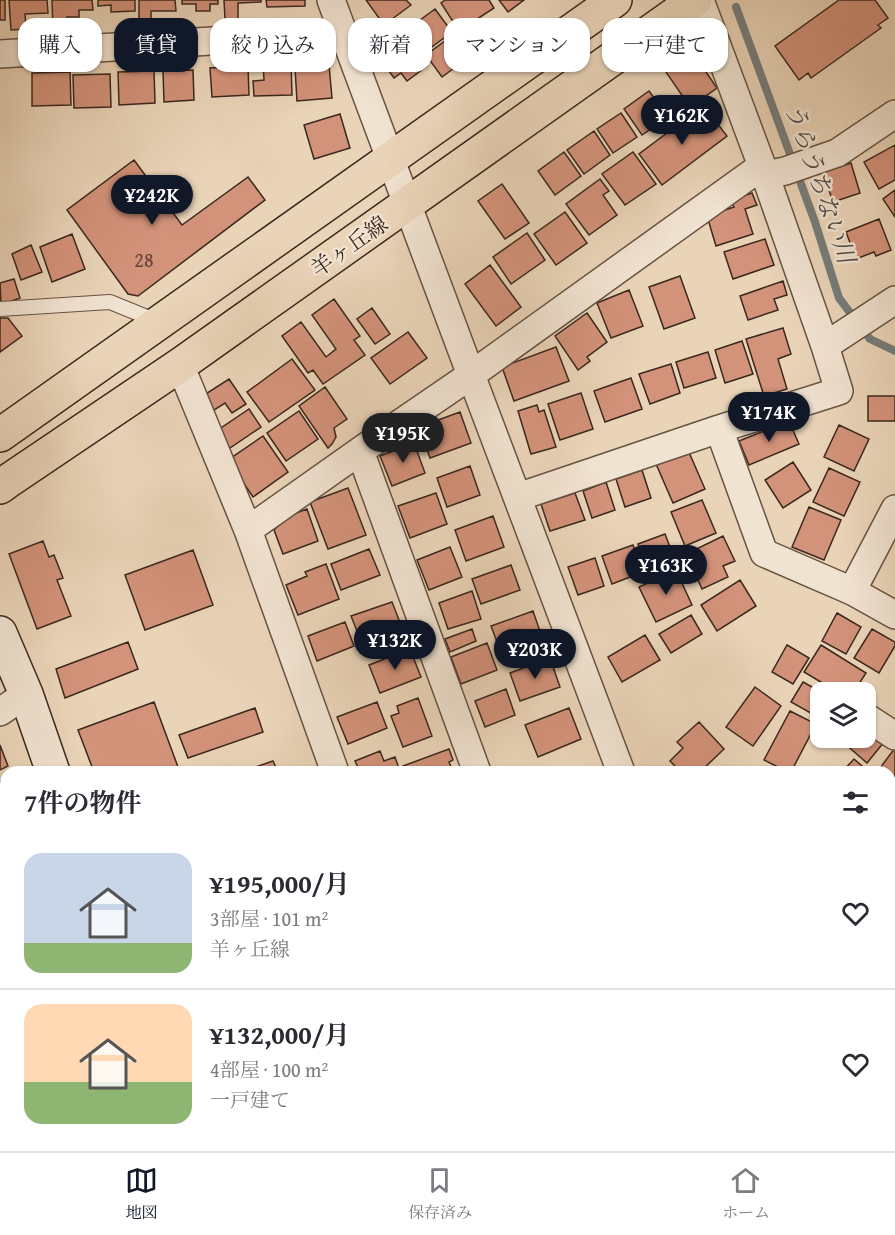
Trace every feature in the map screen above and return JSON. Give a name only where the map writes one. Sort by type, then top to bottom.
[{"type":"main road","points":[[0,435],[615,0]]},
{"type":"main road","name":"羊ヶ丘線","points":[[0,487],[180,365],[695,0]]},
{"type":"street","points":[[331,0],[619,766]]},
{"type":"street","points":[[518,497],[839,391],[835,339],[771,171],[700,0]]},
{"type":"street","points":[[0,54],[343,33]]},
{"type":"street","points":[[248,530],[771,171],[837,153],[895,114]]},
{"type":"street","points":[[835,339],[885,306]]},
{"type":"street","points":[[180,365],[248,530],[333,766]]},
{"type":"street","points":[[719,429],[764,553],[852,591],[895,615]]},
{"type":"street","points":[[360,451],[475,766]]},
{"type":"street","points":[[852,591],[895,509]]},
{"type":"street","points":[[0,633],[13,703],[50,766]]},
{"type":"street","points":[[876,724],[895,736]]},
{"type":"lane","points":[[0,309],[110,302],[159,322]]},
{"type":"building","points":[[0,0],[5,0],[5,20],[0,20]]},
{"type":"building","points":[[9,0],[47,0],[48,13],[25,14],[25,18],[18,18],[18,30],[11,30]]},
{"type":"building","points":[[52,0],[92,0],[93,10],[79,10],[79,17],[53,18]]},
{"type":"building","points":[[98,0],[135,0],[135,11],[111,12],[111,5],[98,6]]},
{"type":"building","points":[[139,0],[175,0],[176,11],[151,11],[151,18],[139,18]]},
{"type":"building","points":[[182,0],[218,0],[218,4],[210,4],[210,11],[196,11],[196,4],[182,4]]},
{"type":"building","points":[[224,0],[261,0],[261,2],[238,3],[238,18],[225,18]]},
{"type":"building","points":[[266,0],[305,0],[305,6],[267,7]]},
{"type":"building","points":[[366,0],[406,0],[411,5],[393,18],[379,18]]},
{"type":"building","points":[[445,0],[489,0],[494,8],[479,18],[451,18],[441,3]]},
{"type":"building","points":[[499,0],[524,0],[508,12]]},
{"type":"building","points":[[839,0],[875,0],[888,18],[878,25],[881,28],[811,78],[808,73],[799,80],[775,46]]},
{"type":"building","points":[[435,9],[444,21],[444,38],[432,47],[432,18],[423,18]]},
{"type":"building","points":[[444,42],[444,72],[449,72],[442,77],[432,63],[432,51]]},
{"type":"building","points":[[70,72],[71,105],[32,106],[32,73]]},
{"type":"building","points":[[118,72],[154,72],[155,103],[119,105]]},
{"type":"building","points":[[163,72],[193,72],[194,100],[164,102]]},
{"type":"building","points":[[210,72],[248,72],[249,95],[212,97]]},
{"type":"building","points":[[264,72],[291,72],[292,95],[254,96],[253,81],[264,80]]},
{"type":"building","points":[[295,72],[330,72],[332,98],[297,101]]},
{"type":"building","points":[[390,72],[419,72],[407,81],[401,73],[394,78]]},
{"type":"building","points":[[666,72],[706,72],[717,88],[690,107]]},
{"type":"building","points":[[110,74],[111,107],[74,108],[73,75]]},
{"type":"building","points":[[649,91],[668,117],[642,135],[624,109]]},
{"type":"building","points":[[707,110],[727,136],[662,185],[639,154],[687,118],[690,123]]},
{"type":"building","points":[[621,113],[637,137],[613,153],[597,129]]},
{"type":"building","points":[[340,114],[350,148],[314,159],[304,125]]},
{"type":"building","points":[[594,131],[610,155],[584,174],[567,150]]},
{"type":"building","points":[[895,145],[895,180],[879,189],[864,162]]},
{"type":"building","points":[[564,152],[581,176],[555,195],[538,171]]},
{"type":"building","points":[[633,152],[656,184],[625,205],[602,174]]},
{"type":"building","points":[[134,160],[182,225],[248,177],[265,200],[138,296],[128,294],[67,210]]},
{"type":"building","points":[[851,163],[860,193],[833,202],[823,172]]},
{"type":"building","points":[[600,179],[609,191],[603,195],[617,215],[589,235],[566,204]]},
{"type":"building","points":[[502,184],[529,223],[505,239],[478,201]]},
{"type":"building","points":[[895,190],[895,217],[883,199]]},
{"type":"building","points":[[752,193],[757,205],[745,209],[753,234],[716,246],[707,216],[734,207],[731,200]]},
{"type":"building","points":[[565,212],[587,243],[556,265],[534,234]]},
{"type":"building","points":[[879,219],[891,250],[876,256],[874,252],[856,259],[846,232]]},
{"type":"building","points":[[527,233],[545,260],[511,284],[493,257]]},
{"type":"building","points":[[72,234],[85,269],[52,282],[40,247]]},
{"type":"building","points":[[765,239],[774,265],[733,279],[724,252]]},
{"type":"building","points":[[31,245],[42,272],[21,280],[12,254]]},
{"type":"building","points":[[490,265],[521,307],[496,326],[465,284]]},
{"type":"building","points":[[680,276],[695,318],[664,329],[649,287]]},
{"type":"building","points":[[14,279],[20,298],[1,305],[0,283]]},
{"type":"building","points":[[783,281],[787,295],[774,299],[778,310],[748,320],[740,296]]},
{"type":"building","points":[[629,290],[643,326],[611,338],[597,303]]},
{"type":"building","points":[[334,299],[360,336],[354,340],[365,355],[323,384],[313,370],[308,373],[282,336],[301,322],[326,357],[336,349],[312,315]]},
{"type":"building","points":[[372,308],[390,334],[375,344],[357,319]]},
{"type":"building","points":[[587,313],[607,342],[587,357],[590,361],[578,370],[555,336]]},
{"type":"building","points":[[0,318],[8,318],[22,336],[0,352]]},
{"type":"building","points":[[783,328],[791,354],[778,359],[787,389],[764,396],[746,339]]},
{"type":"building","points":[[408,332],[427,358],[390,384],[371,358]]},
{"type":"building","points":[[742,341],[753,374],[725,383],[715,350]]},
{"type":"building","points":[[556,347],[569,381],[514,401],[502,367]]},
{"type":"building","points":[[708,352],[716,378],[684,388],[676,362]]},
{"type":"building","points":[[292,359],[315,390],[269,422],[247,392]]},
{"type":"building","points":[[671,364],[680,393],[650,404],[639,374]]},
{"type":"building","points":[[631,378],[642,409],[605,422],[594,391]]},
{"type":"building","points":[[229,379],[246,404],[232,413],[225,403],[211,412],[201,397]]},
{"type":"building","points":[[325,387],[347,419],[334,428],[336,437],[328,448],[299,406]]},
{"type":"building","points":[[581,393],[593,429],[560,440],[548,404]]},
{"type":"building","points":[[868,396],[895,396],[895,421],[868,421]]},
{"type":"building","points":[[537,405],[539,412],[544,410],[556,447],[531,454],[518,411]]},
{"type":"building","points":[[249,409],[261,427],[227,450],[215,432]]},
{"type":"building","points":[[299,411],[318,439],[286,461],[267,433]]},
{"type":"building","points":[[460,412],[471,443],[430,458],[419,427]]},
{"type":"building","points":[[789,421],[799,444],[749,465],[739,441]]},
{"type":"building","points":[[839,425],[869,439],[854,471],[824,457]]},
{"type":"building","points":[[263,436],[288,472],[253,497],[228,460]]},
{"type":"building","points":[[414,443],[425,473],[392,486],[380,456]]},
{"type":"building","points":[[688,450],[705,489],[673,503],[656,464]]},
{"type":"building","points":[[793,462],[811,490],[783,508],[765,480]]},
{"type":"building","points":[[470,466],[480,495],[447,507],[437,478]]},
{"type":"building","points":[[829,468],[860,482],[844,516],[813,502]]},
{"type":"building","points":[[642,470],[651,498],[625,507],[616,479]]},
{"type":"building","points":[[606,482],[615,510],[592,518],[583,491]]},
{"type":"building","points":[[348,488],[366,535],[328,549],[310,502]]},
{"type":"building","points":[[436,493],[447,524],[410,538],[398,506]]},
{"type":"building","points":[[575,493],[585,520],[550,531],[541,504]]},
{"type":"building","points":[[702,500],[716,533],[685,546],[671,512]]},
{"type":"building","points":[[809,507],[841,520],[824,560],[792,547]]},
{"type":"building","points":[[307,509],[318,541],[283,554],[274,530],[288,516]]},
{"type":"building","points":[[493,516],[504,547],[466,561],[455,530]]},
{"type":"building","points":[[665,534],[675,560],[648,570],[638,544]]},
{"type":"building","points":[[723,536],[735,561],[723,566],[728,577],[702,589],[686,554]]},
{"type":"building","points":[[43,541],[49,557],[54,555],[63,578],[57,580],[71,616],[37,629],[9,554]]},
{"type":"building","points":[[633,545],[643,572],[612,584],[602,556]]},
{"type":"building","points":[[450,547],[462,577],[429,590],[417,560]]},
{"type":"building","points":[[369,549],[380,575],[341,590],[331,564]]},
{"type":"building","points":[[193,550],[213,605],[145,630],[125,575]]},
{"type":"building","points":[[595,558],[604,586],[578,595],[568,567]]},
{"type":"building","points":[[326,564],[339,599],[298,615],[286,585],[307,576],[305,572]]},
{"type":"building","points":[[511,565],[520,590],[481,604],[472,579]]},
{"type":"building","points":[[676,570],[692,605],[656,622],[639,587]]},
{"type":"building","points":[[740,580],[756,606],[717,631],[701,605]]},
{"type":"building","points":[[472,591],[481,619],[448,629],[439,603]]},
{"type":"building","points":[[392,602],[401,625],[361,641],[351,616]]},
{"type":"building","points":[[533,611],[544,643],[503,658],[491,626]]},
{"type":"building","points":[[837,613],[861,627],[846,654],[822,641]]},
{"type":"building","points":[[691,615],[702,634],[671,653],[659,634]]},
{"type":"building","points":[[345,622],[354,646],[317,661],[308,636]]},
{"type":"building","points":[[472,629],[476,641],[450,652],[445,639]]},
{"type":"building","points":[[872,629],[895,642],[895,646],[879,673],[854,658]]},
{"type":"building","points":[[645,635],[660,660],[622,682],[608,657]]},
{"type":"building","points":[[128,642],[138,669],[65,698],[56,669]]},
{"type":"building","points":[[487,643],[497,670],[461,684],[451,657]]},
{"type":"building","points":[[787,645],[809,658],[793,684],[772,672]]},
{"type":"building","points":[[821,645],[866,673],[860,682],[821,682],[804,672]]},
{"type":"building","points":[[410,649],[421,677],[380,693],[369,665]]},
{"type":"building","points":[[550,658],[560,687],[520,701],[510,673]]},
{"type":"building","points":[[803,682],[810,686],[810,713],[791,702]]},
{"type":"building","points":[[755,687],[781,706],[753,746],[726,727]]},
{"type":"building","points":[[506,689],[515,715],[485,727],[475,701]]},
{"type":"building","points":[[418,698],[432,736],[403,747],[391,716],[399,713],[397,706]]},
{"type":"building","points":[[154,702],[178,766],[92,766],[78,730]]},
{"type":"building","points":[[377,702],[387,728],[348,744],[337,717]]},
{"type":"building","points":[[255,708],[263,732],[188,758],[179,735]]},
{"type":"building","points":[[569,708],[581,739],[538,757],[525,725]]},
{"type":"building","points":[[790,711],[810,721],[810,736],[794,766],[776,766],[764,760]]},
{"type":"building","points":[[699,722],[724,749],[706,766],[675,766],[670,761],[683,748],[677,742]]},
{"type":"building","points":[[876,735],[884,742],[867,763],[850,748],[876,748]]},
{"type":"building","points":[[0,745],[8,766],[0,766]]},
{"type":"building","points":[[895,748],[895,766],[882,766]]},
{"type":"building","points":[[449,749],[453,760],[449,762],[451,766],[403,766]]},
{"type":"building","points":[[380,751],[384,761],[395,757],[398,766],[357,766],[355,761]]},
{"type":"building","points":[[854,759],[862,766],[848,766]]},
{"type":"building","points":[[273,761],[275,766],[258,766]]},
{"type":"waterway","name":"うらうちない川","points":[[736,7],[815,222],[839,298],[870,339],[895,351]]}]
